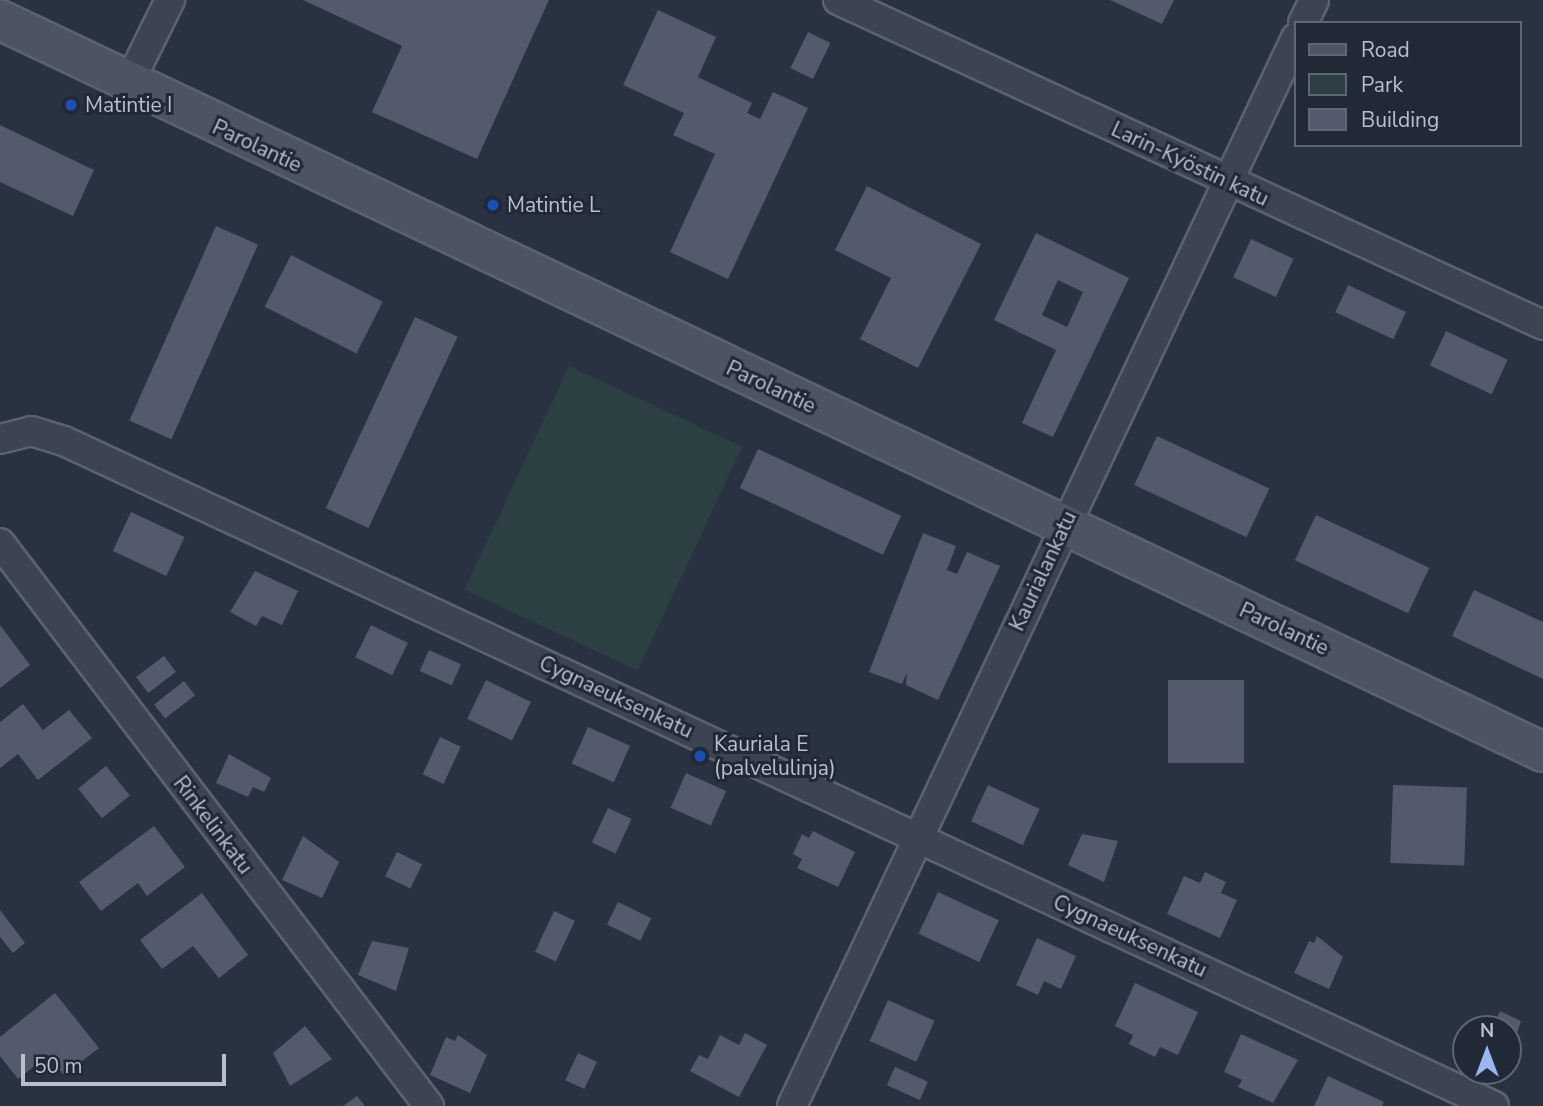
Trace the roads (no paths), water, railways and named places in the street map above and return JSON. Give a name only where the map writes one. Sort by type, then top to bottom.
[{"type":"main road","name":"Parolantie","points":[[0,20],[128,85],[1543,751]]},
{"type":"street","points":[[128,85],[170,0]]},
{"type":"street","name":"Larin-Kyöstin katu","points":[[838,0],[1543,325]]},
{"type":"street","points":[[1304,21],[1314,0]]},
{"type":"street","name":"Kaurialankatu","points":[[792,1106],[1294,42]]},
{"type":"street","name":"Cygnaeuksenkatu","points":[[0,439],[30,431],[64,441],[1494,1106]]},
{"type":"street","name":"Rinkelinkatu","points":[[0,543],[429,1106]]},
{"type":"place","name":"Matintie I","points":[[71,105]]},
{"type":"place","name":"Matintie L","points":[[493,205]]},
{"type":"place","name":"Kauriala E (palvelulinja)","points":[[700,756]]}]
